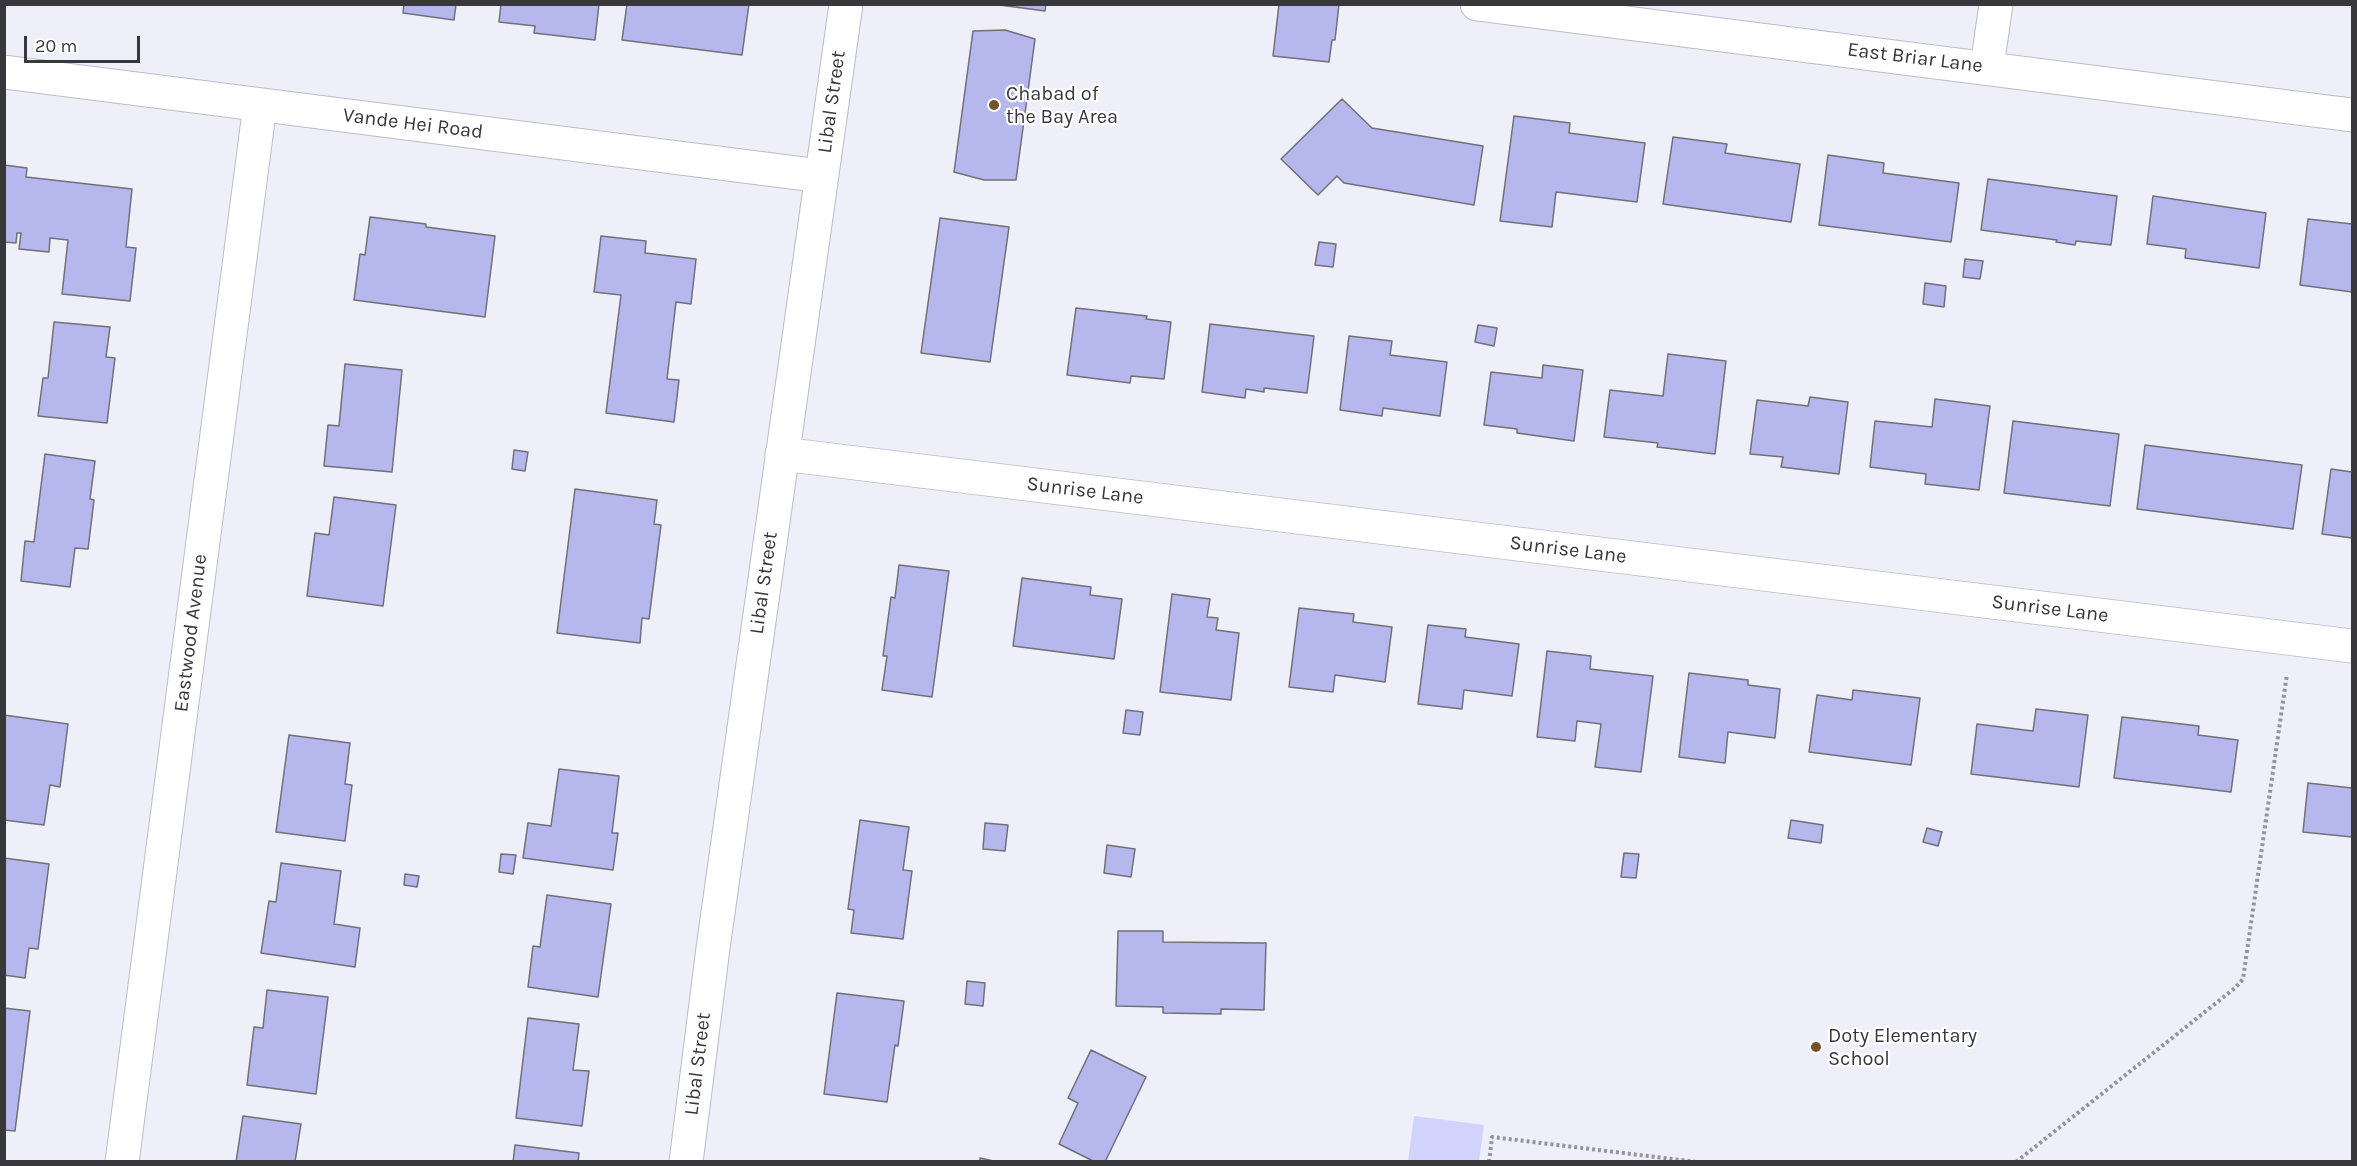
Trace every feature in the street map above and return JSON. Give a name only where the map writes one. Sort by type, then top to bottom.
[{"type":"street","name":"Libal Street","points":[[686,1161],[713,948],[846,4]]},
{"type":"street","name":"East Briar Lane","points":[[1477,4],[2352,115]]},
{"type":"street","points":[[1987,67],[1995,4]]},
{"type":"street","name":"Vande Hei Road","points":[[4,72],[821,176]]},
{"type":"street","name":"Eastwood Avenue","points":[[122,1161],[260,105]]},
{"type":"street","name":"Sunrise Lane","points":[[782,454],[2352,646]]},
{"type":"path","points":[[2016,1161],[2235,988],[2243,979],[2292,638]]},
{"type":"path","points":[[1489,1161],[1492,1137],[1697,1161]]},
{"type":"shaded area","points":[[1414,1116],[1484,1125],[1479,1161],[1408,1161]]},
{"type":"building","points":[[404,4],[456,4],[454,20],[403,13]]},
{"type":"building","points":[[501,4],[599,4],[595,40],[534,33],[535,26],[499,22]]},
{"type":"building","points":[[627,4],[749,4],[742,55],[622,40]]},
{"type":"building","points":[[992,4],[1046,4],[1045,11]]},
{"type":"building","points":[[1279,4],[1339,4],[1335,40],[1332,40],[1329,62],[1273,56]]},
{"type":"building","name":"Chabad of the Bay Area","points":[[1005,30],[1035,39],[1016,180],[984,180],[954,172],[973,31]]},
{"type":"building","points":[[1342,99],[1372,128],[1483,146],[1474,205],[1344,183],[1337,176],[1318,195],[1281,159]]},
{"type":"building","points":[[1514,116],[1570,123],[1569,133],[1645,143],[1637,202],[1556,192],[1552,227],[1500,221]]},
{"type":"building","points":[[1673,137],[1727,144],[1725,153],[1800,164],[1791,222],[1663,204]]},
{"type":"building","points":[[1828,155],[1884,163],[1883,173],[1959,183],[1951,242],[1819,225]]},
{"type":"building","points":[[4,165],[27,168],[26,177],[132,189],[126,247],[136,248],[130,301],[62,294],[68,240],[50,238],[49,252],[19,249],[21,233],[17,233],[16,243],[4,242]]},
{"type":"building","points":[[1988,179],[2117,196],[2111,245],[2076,241],[2075,245],[2056,242],[2057,240],[1981,230]]},
{"type":"building","points":[[2153,196],[2266,213],[2259,268],[2185,258],[2186,249],[2147,244]]},
{"type":"building","points":[[370,217],[495,236],[485,317],[354,300],[360,254],[365,255]]},
{"type":"building","points":[[940,218],[1009,227],[990,362],[921,353]]},
{"type":"building","points":[[2308,219],[2352,224],[2352,292],[2300,285]]},
{"type":"building","points":[[601,236],[646,241],[645,253],[696,259],[691,304],[676,302],[667,379],[679,380],[674,422],[606,413],[621,295],[594,292]]},
{"type":"building","points":[[1319,242],[1336,244],[1333,267],[1315,265]]},
{"type":"building","points":[[1965,259],[1983,261],[1980,279],[1963,277]]},
{"type":"building","points":[[1925,283],[1946,286],[1944,307],[1923,304]]},
{"type":"building","points":[[1076,308],[1147,316],[1146,319],[1171,322],[1164,379],[1131,376],[1130,383],[1067,375]]},
{"type":"building","points":[[54,322],[110,327],[106,357],[115,358],[107,423],[38,416],[43,378],[48,378]]},
{"type":"building","points":[[1210,324],[1314,336],[1307,393],[1264,388],[1264,392],[1246,389],[1245,398],[1202,392]]},
{"type":"building","points":[[1478,325],[1497,328],[1494,346],[1475,342]]},
{"type":"building","points":[[1349,336],[1392,341],[1390,355],[1447,362],[1440,416],[1383,408],[1382,416],[1340,410]]},
{"type":"building","points":[[1668,354],[1726,361],[1715,454],[1657,447],[1658,443],[1604,437],[1610,390],[1663,396]]},
{"type":"building","points":[[345,364],[402,370],[392,472],[324,466],[328,425],[339,426]]},
{"type":"building","points":[[1543,365],[1583,370],[1574,441],[1517,433],[1517,429],[1484,425],[1491,372],[1542,378]]},
{"type":"building","points":[[1810,397],[1848,402],[1839,474],[1781,467],[1783,457],[1750,454],[1757,400],[1808,406]]},
{"type":"building","points":[[1935,399],[1990,406],[1979,490],[1925,484],[1926,474],[1870,467],[1875,421],[1932,427]]},
{"type":"building","points":[[2013,421],[2119,434],[2110,506],[2004,493]]},
{"type":"building","points":[[2145,445],[2302,465],[2293,529],[2137,509]]},
{"type":"building","points":[[514,450],[528,452],[525,471],[512,469]]},
{"type":"building","points":[[45,454],[95,461],[90,499],[94,500],[88,549],[75,548],[70,587],[21,581],[25,541],[34,542]]},
{"type":"building","points":[[2331,469],[2352,472],[2352,538],[2322,534]]},
{"type":"building","points":[[575,489],[657,500],[654,524],[661,525],[649,619],[642,618],[640,643],[557,633]]},
{"type":"building","points":[[334,497],[396,505],[383,606],[307,596],[315,533],[329,535]]},
{"type":"building","points":[[899,565],[949,571],[932,697],[882,690],[887,656],[883,656],[891,597],[895,598]]},
{"type":"building","points":[[1022,578],[1091,587],[1090,595],[1122,599],[1114,659],[1013,646]]},
{"type":"building","points":[[1172,594],[1210,599],[1207,617],[1218,618],[1216,630],[1239,633],[1231,700],[1160,692]]},
{"type":"building","points":[[1299,608],[1354,614],[1353,622],[1392,627],[1385,682],[1335,675],[1333,692],[1289,687]]},
{"type":"building","points":[[1428,625],[1466,629],[1465,637],[1519,644],[1512,696],[1464,690],[1462,709],[1418,704]]},
{"type":"building","points":[[1547,651],[1591,656],[1590,669],[1653,676],[1641,772],[1595,767],[1601,724],[1577,721],[1575,741],[1537,737]]},
{"type":"building","points":[[1689,673],[1748,680],[1748,685],[1780,689],[1775,738],[1728,732],[1725,763],[1679,757]]},
{"type":"building","points":[[1853,690],[1920,698],[1911,765],[1809,752],[1817,695],[1852,700]]},
{"type":"building","points":[[2036,709],[2088,715],[2079,787],[1971,774],[1977,724],[2033,731]]},
{"type":"building","points":[[1126,710],[1143,712],[1140,735],[1123,733]]},
{"type":"building","points":[[4,715],[68,724],[60,787],[50,785],[44,825],[4,820]]},
{"type":"building","points":[[2122,717],[2199,726],[2198,735],[2238,740],[2231,792],[2114,778]]},
{"type":"building","points":[[289,735],[350,743],[345,784],[352,785],[345,841],[276,832]]},
{"type":"building","points":[[559,769],[619,776],[612,833],[618,833],[613,870],[523,858],[528,823],[551,826]]},
{"type":"building","points":[[2308,783],[2352,788],[2352,837],[2303,832]]},
{"type":"building","points":[[860,820],[909,827],[903,870],[912,871],[903,939],[851,933],[854,910],[848,909]]},
{"type":"building","points":[[1791,820],[1823,825],[1821,843],[1788,838]]},
{"type":"building","points":[[985,823],[1008,825],[1005,851],[983,849]]},
{"type":"building","points":[[1927,828],[1942,832],[1938,846],[1923,842]]},
{"type":"building","points":[[1107,845],[1135,849],[1131,877],[1104,873]]},
{"type":"building","points":[[1624,853],[1639,854],[1636,878],[1621,877]]},
{"type":"building","points":[[501,854],[516,855],[513,874],[499,872]]},
{"type":"building","points":[[4,858],[49,864],[38,949],[29,948],[25,978],[4,975]]},
{"type":"building","points":[[281,863],[341,871],[334,924],[360,928],[355,967],[261,953],[269,901],[276,902]]},
{"type":"building","points":[[405,874],[419,876],[417,887],[404,885]]},
{"type":"building","points":[[547,895],[611,904],[598,997],[528,987],[533,946],[540,947]]},
{"type":"building","points":[[1118,931],[1163,931],[1163,942],[1266,943],[1264,1010],[1221,1009],[1221,1014],[1163,1013],[1163,1007],[1116,1006]]},
{"type":"building","points":[[967,981],[985,983],[983,1006],[965,1004]]},
{"type":"building","points":[[267,990],[328,997],[316,1094],[247,1085],[254,1027],[263,1028]]},
{"type":"building","points":[[837,993],[904,1001],[887,1102],[824,1094]]},
{"type":"building","points":[[4,1008],[30,1011],[15,1131],[4,1130]]},
{"type":"building","points":[[528,1018],[579,1024],[573,1070],[589,1071],[582,1126],[516,1118]]},
{"type":"building","points":[[1091,1050],[1146,1077],[1105,1162],[1095,1162],[1059,1144],[1078,1103],[1068,1098]]},
{"type":"building","points":[[243,1116],[301,1124],[295,1162],[236,1162]]},
{"type":"building","points":[[515,1145],[579,1153],[578,1162],[513,1162]]},
{"type":"building","points":[[980,1158],[998,1162],[980,1162]]},
{"type":"place","name":"Chabad of the Bay Area","points":[[994,105]]},
{"type":"place","name":"Doty Elementary School","points":[[1816,1047]]}]
